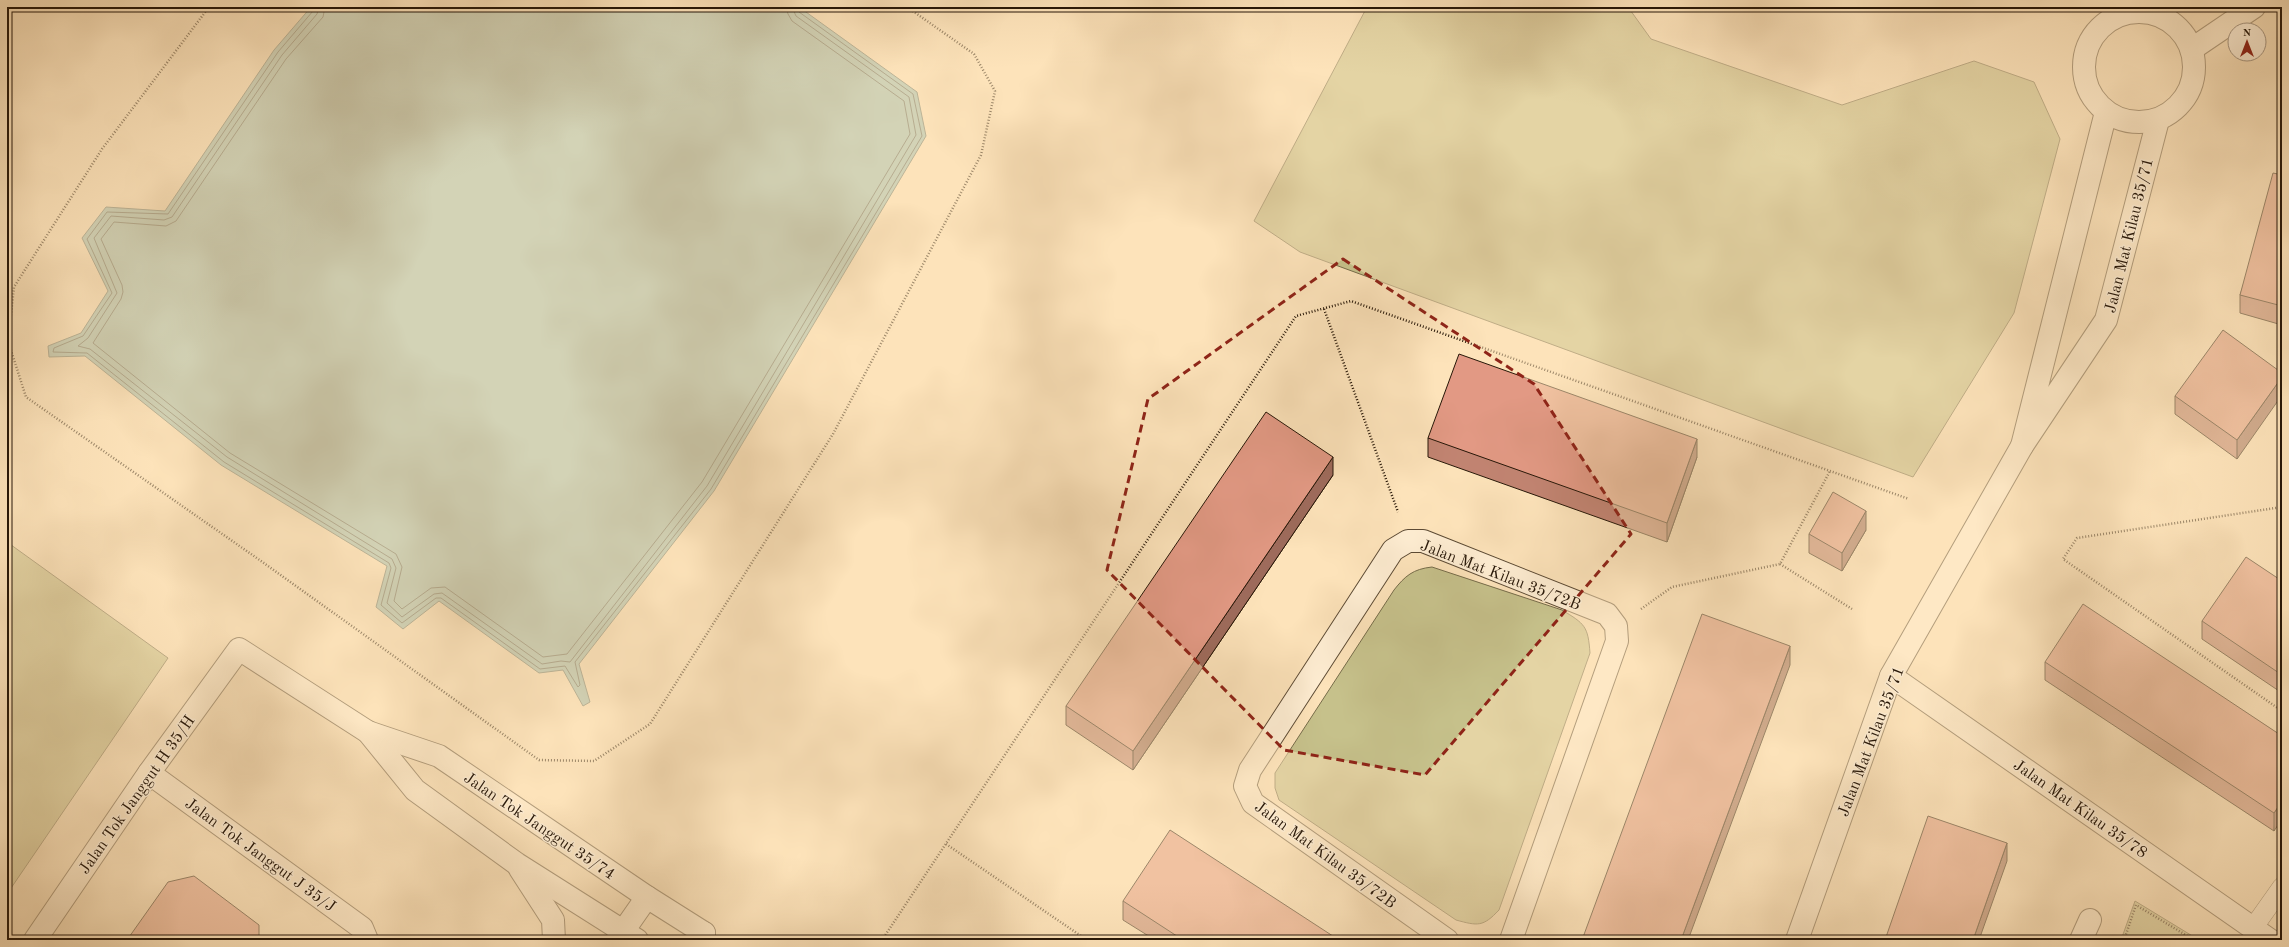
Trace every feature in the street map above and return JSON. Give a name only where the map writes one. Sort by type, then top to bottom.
[{"type":"street","points":[[2192,49],[2254,7]]},
{"type":"street","points":[[2154,10],[2176,26],[2186,36],[2192,49],[2195,66],[2194,78],[2185,99],[2173,111],[2158,120],[2140,123],[2123,120],[2106,112],[2093,98],[2085,82],[2083,63],[2088,45],[2098,29],[2113,18],[2131,12],[2154,10]]},
{"type":"street","name":"Jalan Mat Kilau 35/71","points":[[2022,446],[2106,112]]},
{"type":"street","name":"Jalan Mat Kilau 35/71","points":[[1797,940],[1891,676],[2022,446],[2106,320],[2158,120]]},
{"type":"street","name":"Jalan Mat Kilau 35/72B","points":[[1447,940],[1253,803],[1245,786],[1250,770],[1393,550],[1408,541],[1423,541],[1607,614],[1616,626]]},
{"type":"street","points":[[1511,940],[1617,641],[1616,626]]},
{"type":"street","name":"Jalan Tok Janggut 35/74","points":[[239,649],[368,732],[439,756],[647,897],[701,937]]},
{"type":"street","name":"Jalan Tok Janggut H 35/H","points":[[35,940],[149,773],[239,649]]},
{"type":"street","name":"Jalan Mat Kilau 35/78","points":[[1891,676],[2270,940]]},
{"type":"street","name":"Jalan Tok Janggut 35/74","points":[[368,732],[415,790],[516,864],[625,937]]},
{"type":"street","name":"Jalan Tok Janggut J 35/J","points":[[149,773],[362,928],[367,940]]},
{"type":"street","points":[[516,864],[553,920],[554,940]]},
{"type":"street","points":[[625,937],[647,897]]},
{"type":"street","points":[[2081,940],[2090,920]]},
{"type":"lane","points":[[2253,928],[2282,887]]},
{"type":"path","points":[[209,7],[102,149],[14,287],[8,341],[26,397],[261,561],[539,760],[594,761],[650,724],[833,434],[981,155],[995,91],[974,54],[906,7]]},
{"type":"path","points":[[882,940],[1296,316],[1351,301],[1909,499]]},
{"type":"path","points":[[1324,309],[1408,541]]},
{"type":"path","points":[[1780,564],[1830,471]]},
{"type":"path","points":[[2282,508],[2077,538],[2063,559],[2282,711]]},
{"type":"path","points":[[1616,626],[1672,587],[1780,564],[1852,609]]},
{"type":"path","points":[[946,844],[1087,940]]},
{"type":"path","points":[[2124,940],[2136,905],[2194,940]]},
{"type":"highlighted area","points":[[1343,259],[1534,384],[1631,534],[1425,775],[1284,750],[1107,570],[1148,399]]},
{"type":"shaded area","points":[[1367,7],[1628,7],[1651,39],[1842,105],[1974,61],[2034,82],[2060,139],[2014,313],[1913,477],[1300,252],[1254,221]]},
{"type":"shaded area","points":[[7,542],[168,658],[7,894]]},
{"type":"shaded area","points":[[1432,567],[1562,610],[1576,619],[1584,627],[1589,644],[1590,653],[1499,910],[1489,920],[1480,924],[1456,920],[1279,800],[1275,788],[1275,773],[1394,590],[1410,574],[1420,569]]},
{"type":"shaded area","points":[[2135,901],[2199,940],[2121,940]]},
{"type":"water","points":[[311,7],[799,7],[917,92],[926,136],[714,491],[579,664],[590,702],[583,706],[563,670],[539,673],[439,601],[403,629],[376,607],[387,566],[221,465],[85,356],[49,357],[48,346],[81,333],[108,291],[82,238],[106,207],[165,211],[274,50]]},
{"type":"building","points":[[2273,173],[2282,175],[2282,306],[2240,295]]},
{"type":"building","points":[[2223,330],[2282,373],[2282,377],[2237,440],[2175,396]]},
{"type":"building","points":[[1459,354],[1697,439],[1667,523],[1428,438]]},
{"type":"building","points":[[1266,412],[1333,457],[1133,751],[1066,706]]},
{"type":"building","points":[[1833,492],[1866,511],[1842,553],[1809,534]]},
{"type":"building","points":[[2246,557],[2282,581],[2282,675],[2202,621]]},
{"type":"building","points":[[2083,604],[2282,736],[2282,801],[2274,813],[2045,662]]},
{"type":"building","points":[[1702,614],[1790,646],[1681,940],[1582,940]]},
{"type":"building","points":[[1928,816],[2007,843],[1973,940],[1885,940]]},
{"type":"building","points":[[1170,830],[1339,940],[1183,940],[1123,901]]},
{"type":"building","points":[[194,876],[259,925],[259,940],[127,940],[168,882]]}]
